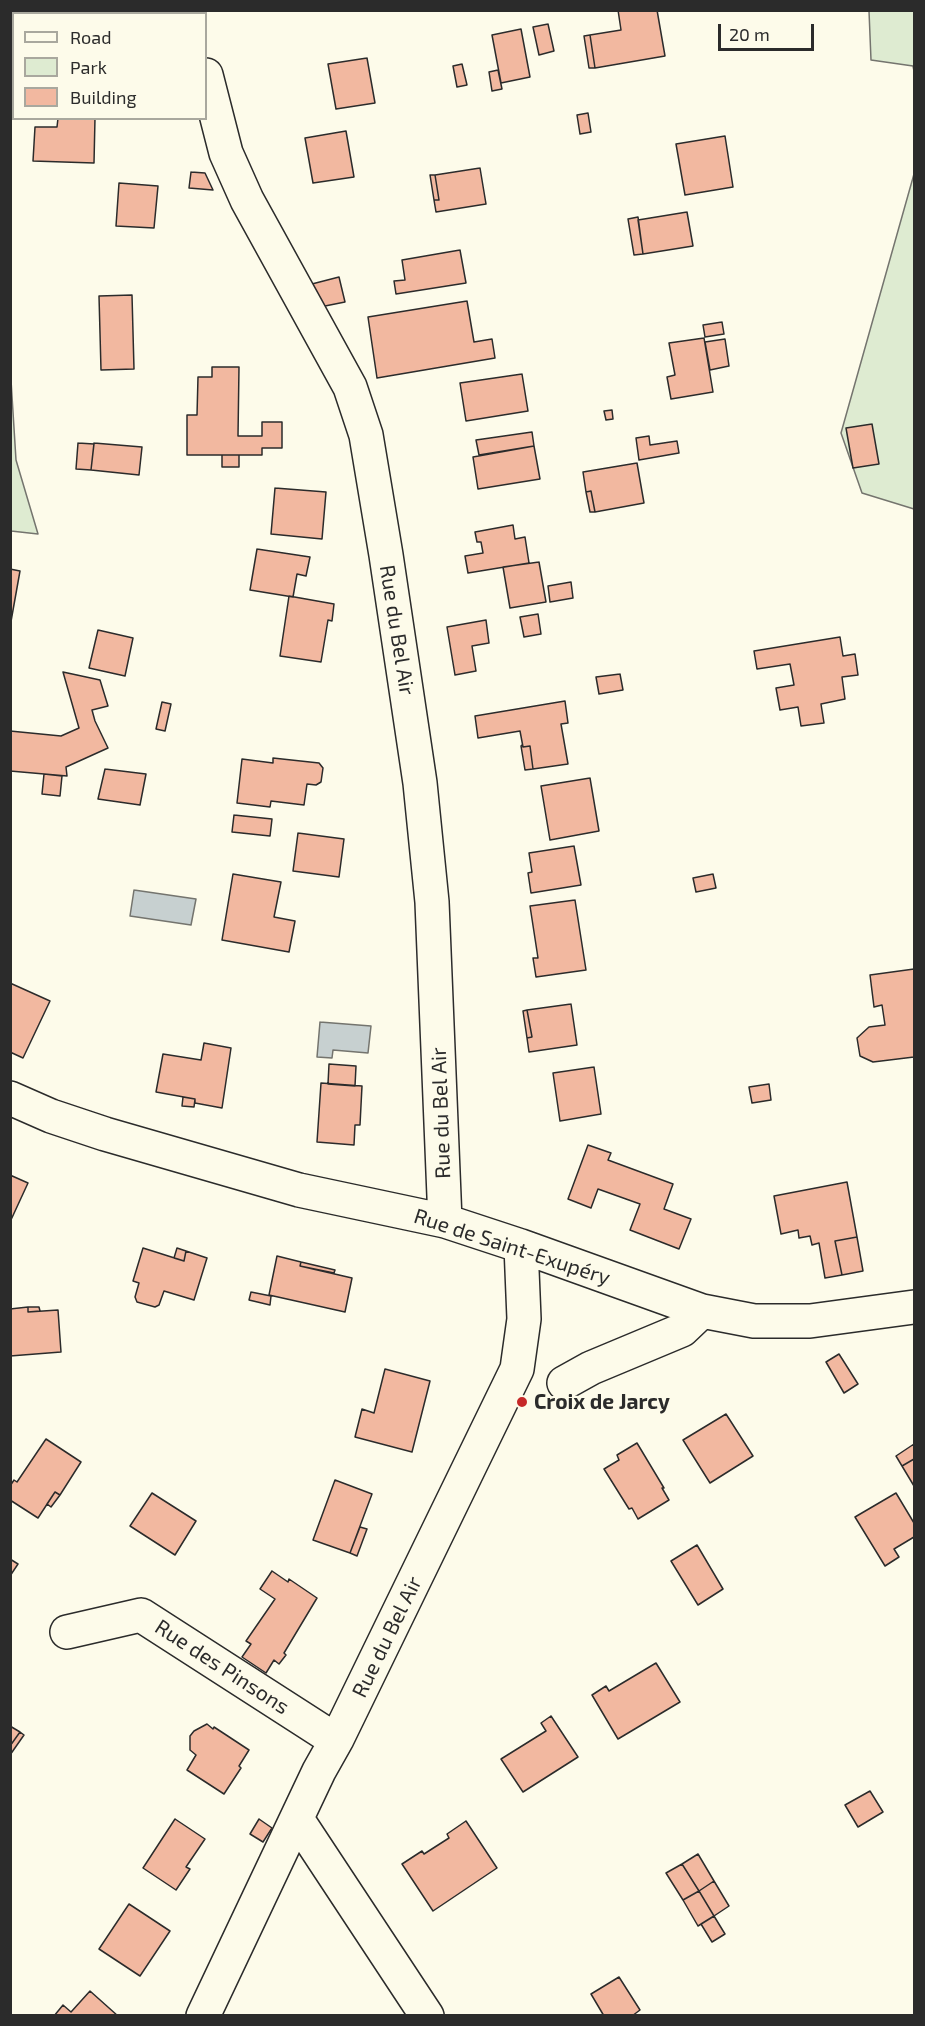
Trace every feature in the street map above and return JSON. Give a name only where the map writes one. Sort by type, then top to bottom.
[{"type":"street","name":"Rue du Bel Air","points":[[207,79],[226,153],[248,200],[350,387],[366,435],[398,635],[425,831],[432,902],[445,1221]]},
{"type":"street","name":"Rue de Saint-Exupéry","points":[[10,1098],[51,1116],[105,1134],[299,1190],[445,1221],[702,1311],[754,1321],[810,1321],[915,1307]]},
{"type":"street","name":"Rue du Bel Air","points":[[203,2016],[319,1771],[337,1739],[517,1369],[524,1319],[521,1246]]},
{"type":"street","points":[[564,1383],[591,1368],[682,1330],[702,1311]]},
{"type":"street","name":"Rue des Pinsons","points":[[67,1632],[141,1615],[337,1739]]},
{"type":"street","points":[[297,1819],[427,2016]]},
{"type":"green space","points":[[869,11],[914,11],[914,71],[913,66],[871,60]]},
{"type":"green space","points":[[914,174],[914,509],[862,493],[841,433]]},
{"type":"green space","points":[[10,364],[16,460],[38,534],[11,531]]},
{"type":"shaded area","points":[[134,890],[196,899],[191,925],[130,916]]},
{"type":"shaded area","points":[[320,1022],[371,1026],[368,1053],[333,1050],[332,1058],[317,1057]]},
{"type":"building","points":[[78,10],[110,10],[110,12],[78,12]]},
{"type":"building","points":[[618,10],[657,10],[665,56],[595,68],[590,35],[621,30]]},
{"type":"building","points":[[548,24],[554,51],[539,55],[533,27]]},
{"type":"building","points":[[521,29],[530,77],[501,83],[492,35]]},
{"type":"building","points":[[590,35],[595,68],[589,68],[584,36]]},
{"type":"building","points":[[367,58],[375,103],[336,109],[328,64]]},
{"type":"building","points":[[462,64],[467,85],[457,87],[453,66]]},
{"type":"building","points":[[498,70],[502,89],[492,91],[489,72]]},
{"type":"building","points":[[588,113],[591,132],[580,134],[577,115]]},
{"type":"building","points":[[58,120],[95,120],[94,163],[33,161],[35,127],[57,127]]},
{"type":"building","points":[[346,131],[354,177],[313,183],[305,138]]},
{"type":"building","points":[[725,136],[733,187],[685,195],[676,144]]},
{"type":"building","points":[[480,168],[486,204],[436,212],[434,200],[439,200],[435,175]]},
{"type":"building","points":[[191,172],[205,173],[213,190],[189,188]]},
{"type":"building","points":[[430,175],[435,175],[439,200],[434,200]]},
{"type":"building","points":[[119,183],[158,186],[154,228],[116,226]]},
{"type":"building","points":[[687,212],[693,246],[643,254],[638,220]]},
{"type":"building","points":[[638,217],[643,254],[634,255],[628,219]]},
{"type":"building","points":[[460,250],[466,283],[396,294],[394,281],[405,280],[402,260]]},
{"type":"building","points":[[339,277],[345,302],[320,307],[308,285]]},
{"type":"building","points":[[132,295],[134,369],[101,370],[99,296]]},
{"type":"building","points":[[467,301],[474,342],[492,339],[495,358],[377,378],[368,317]]},
{"type":"building","points":[[722,322],[724,334],[705,337],[703,325]]},
{"type":"building","points":[[704,338],[713,392],[671,399],[667,377],[675,375],[669,343]]},
{"type":"building","points":[[725,339],[729,366],[710,370],[705,342]]},
{"type":"building","points":[[212,367],[239,367],[238,436],[262,436],[262,422],[282,422],[282,448],[262,448],[262,455],[187,455],[187,415],[197,415],[198,377],[212,377]]},
{"type":"building","points":[[522,374],[528,411],[466,421],[460,383]]},
{"type":"building","points":[[612,410],[613,419],[606,420],[604,411]]},
{"type":"building","points":[[872,424],[879,464],[853,468],[846,428]]},
{"type":"building","points":[[532,432],[534,446],[479,455],[476,440]]},
{"type":"building","points":[[649,436],[650,445],[677,441],[679,453],[639,460],[636,438]]},
{"type":"building","points":[[78,443],[94,444],[91,470],[76,469]]},
{"type":"building","points":[[94,443],[142,447],[139,475],[91,470]]},
{"type":"building","points":[[534,446],[540,479],[478,489],[473,457]]},
{"type":"building","points":[[222,455],[239,455],[239,467],[222,467]]},
{"type":"building","points":[[637,463],[644,503],[595,512],[591,491],[586,492],[583,472]]},
{"type":"building","points":[[275,488],[326,492],[322,539],[271,534]]},
{"type":"building","points":[[591,491],[595,512],[590,512],[586,492]]},
{"type":"building","points":[[513,525],[515,539],[525,537],[529,563],[468,573],[465,556],[483,553],[481,542],[477,542],[475,532]]},
{"type":"building","points":[[257,549],[310,557],[306,576],[297,574],[293,597],[250,590]]},
{"type":"building","points":[[539,562],[546,602],[510,608],[503,567]]},
{"type":"building","points":[[10,569],[20,571],[10,627]]},
{"type":"building","points":[[571,582],[573,598],[550,602],[548,586]]},
{"type":"building","points":[[289,596],[334,604],[332,621],[328,620],[321,662],[280,656]]},
{"type":"building","points":[[538,614],[541,634],[524,637],[520,617]]},
{"type":"building","points":[[486,620],[489,643],[472,646],[476,671],[455,675],[447,627]]},
{"type":"building","points":[[98,630],[133,638],[125,676],[89,668]]},
{"type":"building","points":[[840,637],[843,656],[855,654],[858,675],[842,677],[845,699],[821,704],[824,723],[801,726],[798,707],[780,710],[776,688],[794,685],[790,664],[757,669],[754,651]]},
{"type":"building","points":[[63,672],[100,680],[108,706],[92,710],[108,748],[66,767],[67,776],[10,771],[10,731],[61,736],[79,728]]},
{"type":"building","points":[[620,674],[623,690],[599,694],[596,677]]},
{"type":"building","points":[[565,701],[568,723],[561,724],[568,764],[533,769],[530,746],[523,747],[520,731],[478,738],[475,716]]},
{"type":"building","points":[[162,702],[171,704],[165,731],[156,729]]},
{"type":"building","points":[[522,745],[523,747],[530,746],[533,769],[525,770]]},
{"type":"building","points":[[273,758],[319,763],[323,768],[321,782],[316,785],[307,784],[304,805],[271,801],[270,807],[237,803],[242,759],[273,763]]},
{"type":"building","points":[[105,769],[146,774],[140,805],[98,799]]},
{"type":"building","points":[[44,774],[62,776],[60,796],[42,794]]},
{"type":"building","points":[[590,778],[599,831],[550,840],[541,786]]},
{"type":"building","points":[[234,815],[272,819],[270,836],[232,832]]},
{"type":"building","points":[[298,833],[344,839],[339,877],[293,871]]},
{"type":"building","points":[[574,846],[581,885],[531,893],[528,873],[532,872],[529,853]]},
{"type":"building","points":[[233,874],[281,882],[274,917],[295,921],[289,952],[222,940]]},
{"type":"building","points":[[713,874],[716,888],[696,892],[693,878]]},
{"type":"building","points":[[575,900],[586,970],[536,977],[533,958],[538,958],[530,906]]},
{"type":"building","points":[[914,969],[914,1057],[873,1062],[860,1056],[857,1038],[869,1027],[885,1025],[882,1005],[874,1007],[870,975]]},
{"type":"building","points":[[10,983],[50,1001],[23,1058],[10,1052]]},
{"type":"building","points":[[571,1004],[577,1045],[529,1052],[527,1038],[532,1037],[527,1010]]},
{"type":"building","points":[[527,1010],[532,1037],[527,1038],[523,1011]]},
{"type":"building","points":[[204,1043],[231,1048],[222,1108],[195,1103],[195,1099],[156,1092],[163,1054],[201,1060]]},
{"type":"building","points":[[329,1064],[356,1066],[355,1086],[328,1084]]},
{"type":"building","points":[[594,1067],[601,1114],[560,1121],[553,1073]]},
{"type":"building","points":[[321,1083],[362,1086],[360,1125],[355,1125],[354,1145],[317,1142]]},
{"type":"building","points":[[769,1084],[771,1100],[752,1103],[749,1087]]},
{"type":"building","points":[[183,1097],[195,1099],[194,1107],[182,1106]]},
{"type":"building","points":[[588,1145],[611,1153],[608,1160],[673,1184],[664,1209],[691,1219],[679,1249],[630,1230],[640,1204],[598,1189],[591,1208],[568,1199]]},
{"type":"building","points":[[10,1175],[28,1183],[10,1222]]},
{"type":"building","points":[[847,1182],[857,1237],[835,1241],[842,1275],[825,1278],[819,1243],[812,1245],[810,1236],[799,1238],[798,1230],[781,1234],[774,1196]]},
{"type":"building","points":[[857,1237],[863,1271],[842,1275],[835,1241]]},
{"type":"building","points":[[143,1248],[184,1261],[186,1251],[207,1258],[194,1300],[164,1291],[159,1305],[155,1307],[137,1302],[135,1297],[139,1283],[133,1281]]},
{"type":"building","points":[[177,1248],[186,1251],[184,1261],[174,1258]]},
{"type":"building","points":[[277,1256],[301,1262],[300,1266],[352,1278],[345,1312],[269,1295]]},
{"type":"building","points":[[301,1262],[335,1270],[334,1273],[300,1266]]},
{"type":"building","points":[[251,1292],[271,1296],[270,1305],[249,1300]]},
{"type":"building","points":[[28,1307],[39,1307],[40,1311],[28,1312]]},
{"type":"building","points":[[28,1307],[28,1312],[58,1310],[61,1352],[10,1356],[10,1309]]},
{"type":"building","points":[[839,1354],[858,1384],[844,1393],[826,1362]]},
{"type":"building","points":[[385,1369],[430,1381],[412,1452],[355,1437],[362,1409],[374,1413]]},
{"type":"building","points":[[726,1414],[753,1456],[710,1483],[683,1440]]},
{"type":"building","points":[[46,1439],[81,1462],[60,1495],[55,1492],[38,1518],[10,1500],[10,1486],[14,1480],[17,1482]]},
{"type":"building","points":[[637,1443],[669,1500],[638,1519],[632,1508],[629,1509],[604,1469],[619,1460],[617,1455]]},
{"type":"building","points":[[914,1444],[914,1459],[902,1466],[896,1456]]},
{"type":"building","points":[[914,1459],[914,1486],[902,1466]]},
{"type":"building","points":[[335,1480],[372,1494],[350,1553],[313,1540]]},
{"type":"building","points":[[55,1492],[60,1495],[51,1507],[47,1504]]},
{"type":"building","points":[[152,1493],[196,1521],[175,1555],[130,1526]]},
{"type":"building","points":[[896,1493],[914,1523],[914,1537],[894,1549],[899,1557],[885,1566],[855,1517]]},
{"type":"building","points":[[360,1527],[367,1529],[357,1556],[350,1553]]},
{"type":"building","points":[[697,1545],[723,1589],[698,1605],[671,1561]]},
{"type":"building","points":[[10,1559],[18,1564],[10,1576]]},
{"type":"building","points":[[272,1571],[288,1582],[289,1579],[317,1598],[284,1653],[286,1655],[279,1664],[274,1660],[266,1673],[242,1657],[251,1644],[246,1641],[275,1599],[260,1589]]},
{"type":"building","points":[[656,1663],[680,1702],[618,1739],[592,1695],[606,1686],[609,1691]]},
{"type":"building","points":[[551,1716],[578,1757],[523,1792],[501,1759],[546,1731],[541,1723]]},
{"type":"building","points":[[207,1724],[249,1750],[239,1766],[241,1768],[224,1794],[187,1770],[196,1755],[190,1750],[190,1736]]},
{"type":"building","points":[[10,1726],[20,1732],[10,1746]]},
{"type":"building","points":[[20,1732],[24,1735],[10,1755],[10,1746]]},
{"type":"building","points":[[870,1791],[883,1812],[858,1827],[845,1805]]},
{"type":"building","points":[[175,1819],[205,1839],[186,1867],[190,1869],[176,1890],[143,1868]]},
{"type":"building","points":[[259,1819],[272,1828],[263,1842],[250,1834]]},
{"type":"building","points":[[466,1821],[497,1868],[433,1911],[402,1864],[422,1851],[424,1854],[449,1838],[447,1834]]},
{"type":"building","points":[[698,1854],[714,1881],[699,1891],[682,1864]]},
{"type":"building","points":[[682,1864],[699,1891],[683,1900],[666,1873]]},
{"type":"building","points":[[714,1881],[729,1906],[714,1916],[699,1891]]},
{"type":"building","points":[[699,1891],[714,1916],[698,1926],[683,1900]]},
{"type":"building","points":[[129,1904],[170,1931],[140,1976],[99,1949]]},
{"type":"building","points":[[714,1916],[725,1934],[712,1942],[701,1924]]},
{"type":"building","points":[[619,1977],[640,2010],[632,2016],[604,2016],[591,1994]]},
{"type":"building","points":[[90,1991],[118,2016],[54,2016],[63,2005],[71,2012]]},
{"type":"place","name":"Croix de Jarcy","points":[[522,1402]]}]
